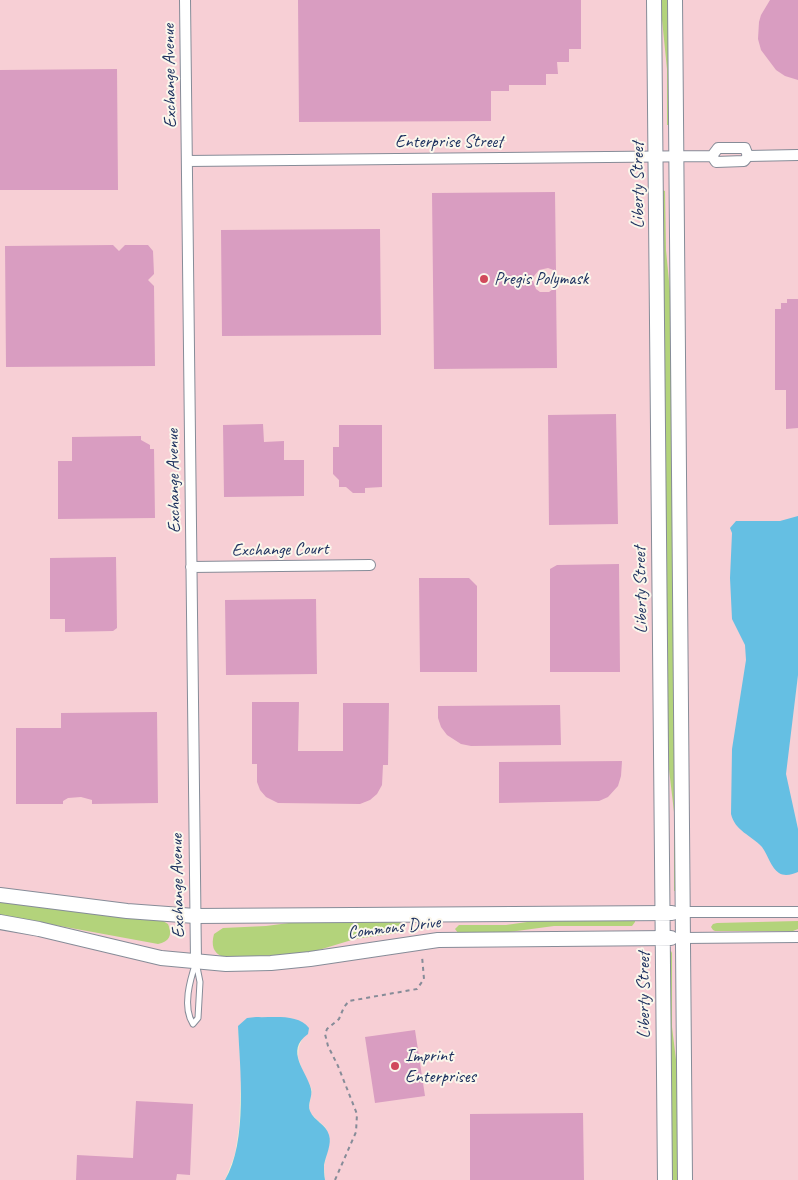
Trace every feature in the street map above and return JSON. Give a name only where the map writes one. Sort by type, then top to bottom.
[{"type":"street","name":"Exchange Avenue","points":[[185,0],[196,962]]},
{"type":"street","name":"Liberty Street","points":[[654,0],[665,1180]]},
{"type":"street","points":[[674,0],[685,1180]]},
{"type":"street","name":"Enterprise Street","points":[[187,161],[712,156],[716,162],[726,162],[744,161],[748,156],[798,155]]},
{"type":"street","name":"Exchange Court","points":[[191,567],[370,565]]},
{"type":"street","name":"Commons Drive","points":[[0,895],[127,911],[195,916],[798,912]]},
{"type":"street","name":"Commons Drive","points":[[0,922],[39,928],[144,954],[196,962],[244,964],[271,963],[438,940],[798,936]]},
{"type":"lane","points":[[196,962],[200,982],[198,1018],[193,1024],[188,1016],[190,981],[196,962]]},
{"type":"path","points":[[335,1180],[356,1132],[357,1114],[328,1046],[325,1034],[327,1029],[339,1019],[349,1001],[417,989],[424,979],[422,954]]},
{"type":"shaded area","points":[[0,0],[798,0],[798,1180],[325,1180],[324,1166],[329,1145],[326,1128],[311,1114],[309,1107],[312,1090],[298,1057],[302,1039],[238,1026],[241,1076],[239,1127],[235,1154],[225,1180],[0,1180]]},
{"type":"green space","points":[[660,0],[669,0],[670,125],[667,125],[667,69]]},
{"type":"green space","points":[[662,190],[665,191],[666,250],[672,312],[677,891],[674,891],[674,812],[667,752]]},
{"type":"green space","points":[[0,901],[163,921],[168,924],[170,935],[167,940],[158,944],[0,915]]},
{"type":"green space","points":[[555,918],[635,919],[635,922],[632,926],[554,926],[509,932],[458,933],[455,929],[459,925],[506,925]]},
{"type":"green space","points":[[396,920],[400,922],[401,926],[397,933],[355,939],[312,952],[291,955],[223,957],[215,951],[213,945],[214,934],[223,928],[266,926],[304,921]]},
{"type":"green space","points":[[798,921],[798,929],[793,931],[715,931],[711,927],[717,923]]},
{"type":"green space","points":[[671,951],[672,1027],[680,1092],[680,1180],[671,1180],[669,952]]},
{"type":"water","points":[[798,516],[798,675],[786,774],[798,829],[798,872],[786,875],[776,871],[762,847],[736,825],[731,814],[732,749],[746,660],[745,645],[732,619],[730,578],[732,533],[730,528],[736,521],[780,521]]},
{"type":"water","points":[[247,1018],[292,1018],[304,1023],[309,1028],[308,1034],[298,1047],[297,1054],[311,1089],[310,1111],[325,1128],[330,1138],[324,1165],[325,1180],[225,1180],[237,1146],[240,1126],[241,1084],[238,1026]]},
{"type":"building","points":[[298,0],[581,0],[581,49],[569,49],[569,62],[557,62],[558,74],[546,74],[546,85],[509,85],[509,91],[491,91],[491,121],[299,122]]},
{"type":"building","points":[[770,0],[798,0],[798,80],[785,76],[776,70],[761,50],[758,39],[759,22]]},
{"type":"building","points":[[117,69],[118,190],[0,190],[0,70]]},
{"type":"building","name":"Pregis Polymask","points":[[555,192],[556,271],[548,268],[539,270],[534,276],[533,281],[536,289],[540,292],[549,292],[556,287],[557,368],[434,369],[432,193]]},
{"type":"building","points":[[380,229],[381,335],[222,336],[221,230]]},
{"type":"building","points":[[113,245],[119,251],[125,245],[148,245],[153,251],[154,274],[148,280],[154,286],[155,366],[6,367],[5,246]]},
{"type":"building","points":[[787,299],[798,299],[798,428],[786,429],[786,390],[775,390],[775,309],[781,309],[781,303],[787,303]]},
{"type":"building","points":[[616,414],[618,524],[549,525],[548,415]]},
{"type":"building","points":[[263,424],[264,442],[284,441],[284,460],[304,460],[304,496],[224,497],[223,425]]},
{"type":"building","points":[[339,425],[382,425],[382,487],[365,488],[365,493],[353,493],[346,487],[339,487],[339,480],[333,474],[333,447],[339,447]]},
{"type":"building","points":[[141,436],[141,440],[150,445],[150,449],[154,449],[155,518],[58,519],[58,461],[72,461],[72,437]]},
{"type":"building","points":[[116,557],[117,628],[113,631],[65,632],[65,619],[50,619],[50,558]]},
{"type":"building","points":[[619,564],[620,672],[550,672],[550,569],[557,565]]},
{"type":"building","points":[[419,578],[469,578],[477,586],[477,672],[420,672]]},
{"type":"building","points":[[316,599],[317,674],[226,675],[225,600]]},
{"type":"building","points":[[252,702],[299,702],[298,751],[343,751],[343,703],[389,703],[388,765],[383,765],[382,785],[377,794],[370,800],[360,804],[278,803],[266,797],[260,790],[257,782],[257,764],[252,764]]},
{"type":"building","points":[[560,705],[561,745],[471,746],[461,744],[447,735],[441,727],[438,718],[438,706]]},
{"type":"building","points":[[157,712],[158,803],[92,804],[92,800],[81,797],[68,798],[63,801],[63,804],[16,804],[16,728],[61,728],[61,713]]},
{"type":"building","points":[[622,761],[618,786],[608,797],[599,801],[499,803],[499,762]]},
{"type":"building","name":"Imprint Enterprises","points":[[415,1030],[425,1096],[375,1103],[365,1037]]},
{"type":"building","points":[[136,1101],[193,1104],[190,1175],[177,1174],[176,1180],[76,1180],[77,1155],[133,1158]]},
{"type":"building","points":[[583,1113],[584,1180],[470,1180],[470,1114]]},
{"type":"place","name":"Pregis Polymask","points":[[484,279]]},
{"type":"place","name":"Imprint Enterprises","points":[[395,1066]]}]
